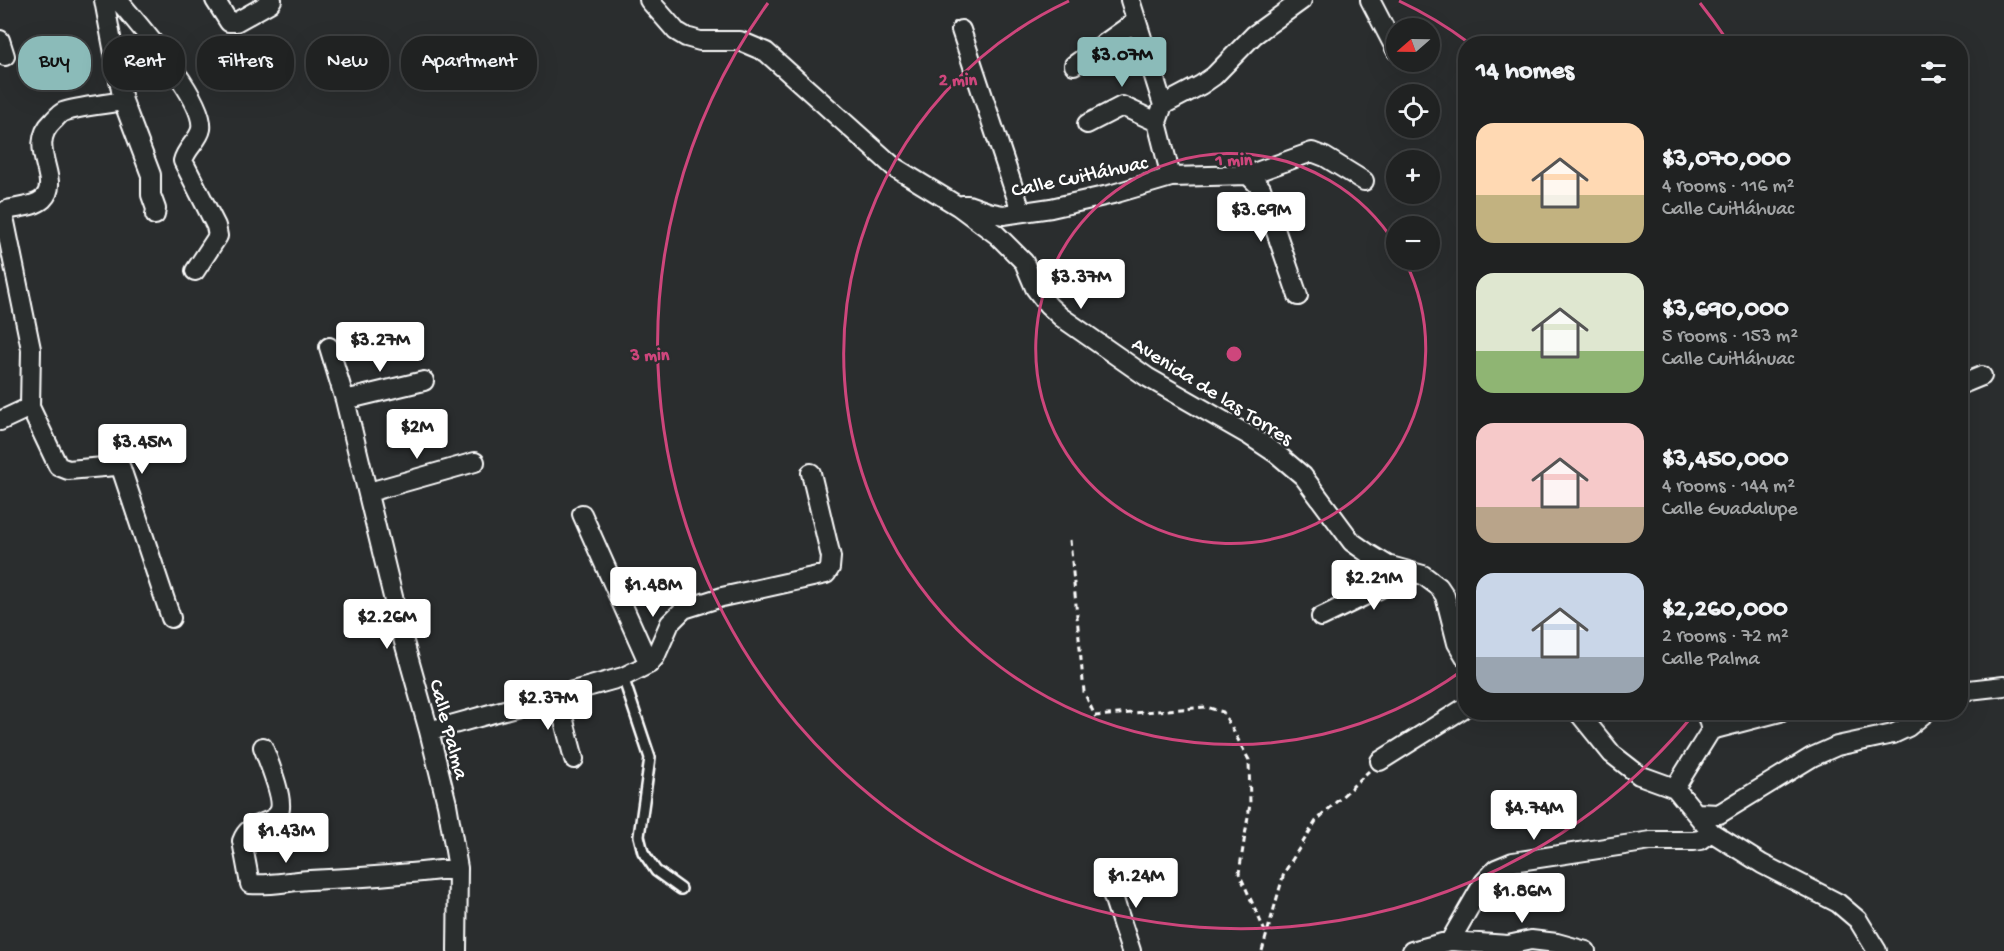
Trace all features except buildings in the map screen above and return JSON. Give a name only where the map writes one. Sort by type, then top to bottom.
[{"type":"street","points":[[104,0],[123,101],[151,175],[151,195],[156,209],[155,215]]},
{"type":"street","points":[[118,0],[169,62],[197,109],[201,122],[201,131],[185,153],[183,161],[216,226],[218,236],[195,271]]},
{"type":"street","points":[[215,0],[229,22],[236,22],[272,0]]},
{"type":"street","name":"Avenida de las Torres","points":[[649,0],[676,31],[686,37],[700,41],[740,41],[766,52],[894,167],[957,206],[1014,251],[1024,262],[1035,288],[1061,318],[1147,377],[1277,454],[1303,476],[1352,542],[1387,565],[1423,575],[1439,587],[1445,596],[1458,645]]},
{"type":"street","name":"Calle Cuitláhuac","points":[[957,206],[968,205],[1003,215],[1051,208],[1113,194],[1171,177],[1160,114],[1130,0]]},
{"type":"street","points":[[1087,124],[1122,106],[1160,114],[1214,76],[1254,35],[1302,0]]},
{"type":"street","points":[[1370,0],[1386,31]]},
{"type":"street","points":[[1074,65],[1136,21]]},
{"type":"street","points":[[962,30],[1021,211]]},
{"type":"street","points":[[123,101],[62,112],[45,128],[41,142],[49,182],[48,191],[43,199],[34,204],[7,210],[4,217],[31,349],[30,407],[58,466],[68,470],[116,466],[121,468],[171,618]]},
{"type":"street","points":[[1171,177],[1248,175],[1312,152],[1325,157],[1364,181]]},
{"type":"street","points":[[1248,175],[1261,188],[1298,296]]},
{"type":"street","name":"Calle Palma","points":[[328,347],[345,400],[369,492],[404,642],[447,804],[458,868],[457,951]]},
{"type":"street","points":[[1968,382],[1982,376]]},
{"type":"street","points":[[345,400],[424,381]]},
{"type":"street","points":[[0,421],[30,407]]},
{"type":"street","points":[[369,492],[475,462]]},
{"type":"street","points":[[429,731],[623,677],[649,664],[655,657],[670,623],[684,609],[722,597],[826,574],[830,568],[831,557],[811,474]]},
{"type":"street","points":[[582,514],[649,664]]},
{"type":"street","points":[[1321,617],[1412,573]]},
{"type":"street","points":[[1968,690],[2004,686]]},
{"type":"street","points":[[557,694],[574,759]]},
{"type":"street","points":[[1380,761],[1458,712]]},
{"type":"street","points":[[1584,720],[1612,754],[1639,775],[1675,788],[1698,813],[1711,832],[1762,864],[1838,903],[1858,920],[1878,951]]},
{"type":"street","points":[[1698,813],[1719,814],[1812,757],[1837,746],[1893,734],[1916,720]]},
{"type":"street","points":[[1675,788],[1708,721]]},
{"type":"street","points":[[263,747],[281,802],[279,812],[272,819],[252,827],[244,835],[242,841],[250,884],[264,886],[458,868]]},
{"type":"street","points":[[1450,941],[1484,882],[1496,869],[1513,862],[1651,841],[1701,840],[1711,832]]},
{"type":"street","points":[[1107,878],[1131,951]]},
{"type":"street","points":[[1412,951],[1450,941],[1508,945],[1531,940],[1557,943],[1586,951]]},
{"type":"lane","points":[[623,677],[650,758],[639,836],[643,852],[656,871],[681,889]]},
{"type":"path","points":[[1070,540],[1083,692],[1095,716],[1206,707],[1223,712],[1249,760],[1250,804],[1239,873],[1267,936]]},
{"type":"path","points":[[1262,951],[1284,873],[1316,822],[1380,761]]}]
